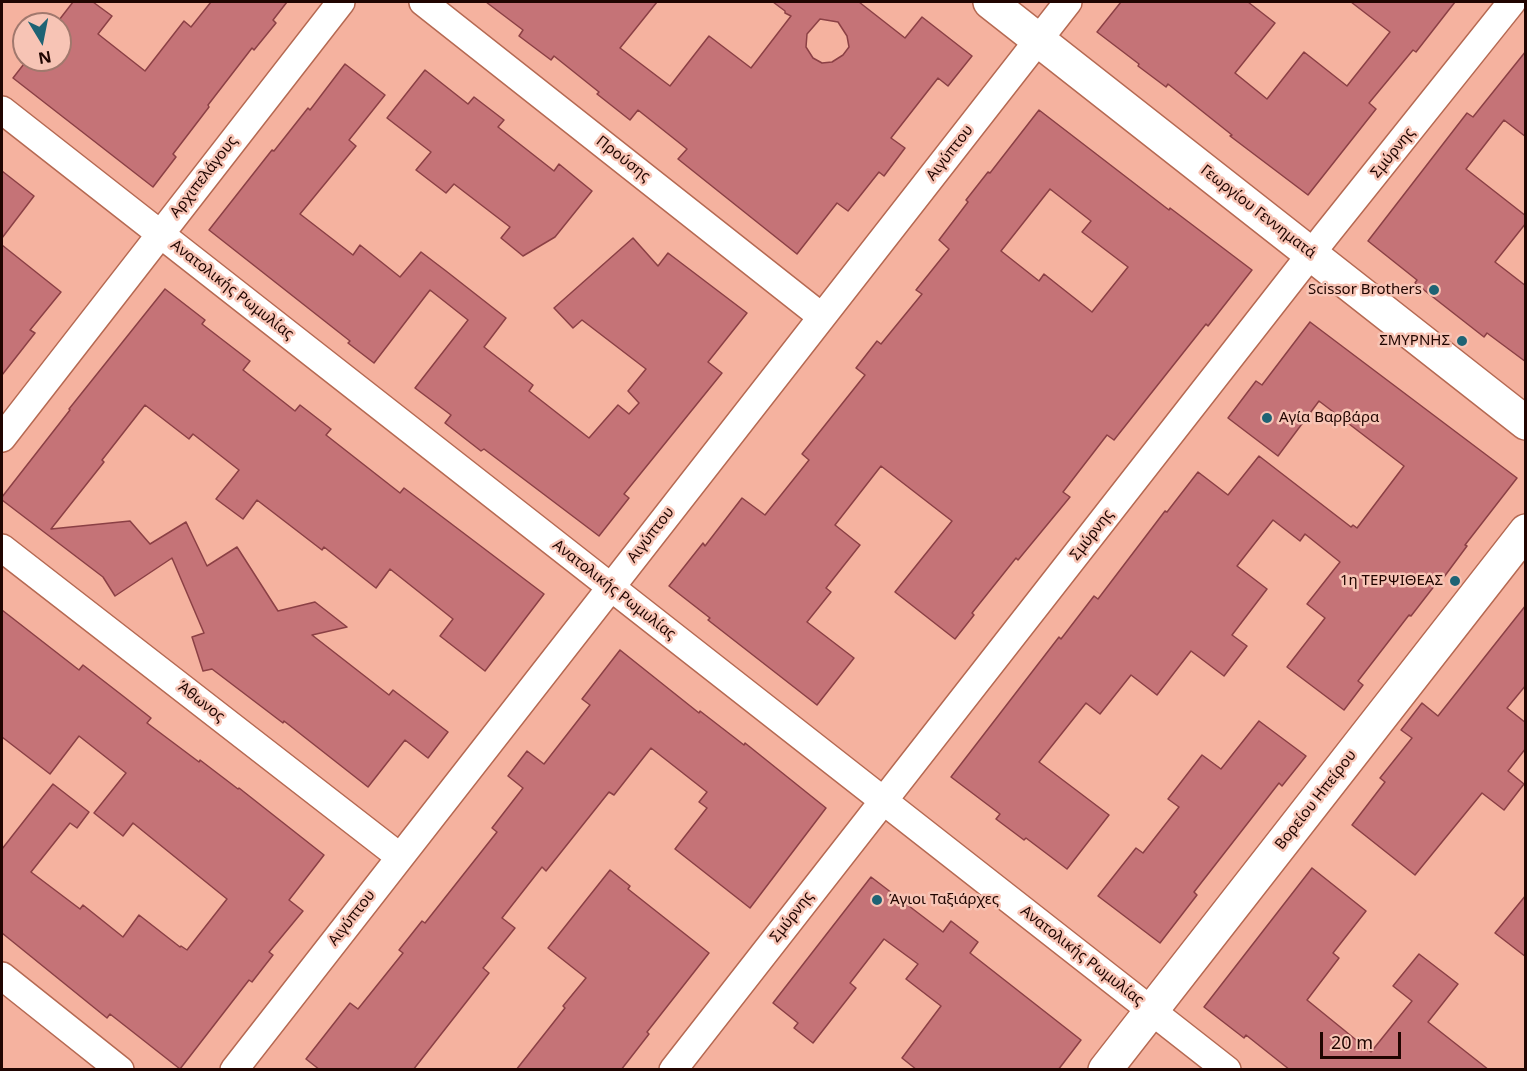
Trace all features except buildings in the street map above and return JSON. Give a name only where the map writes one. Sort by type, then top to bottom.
[{"type":"main road","name":"Γεωργίου Γεννηματά","points":[[990,2],[1526,423]]},
{"type":"main road","name":"Βορείου Ηπείρου","points":[[1105,1070],[1526,531]]},
{"type":"street","name":"Αρχιπελάγους","points":[[2,438],[341,2]]},
{"type":"street","name":"Προύσης","points":[[423,2],[822,317]]},
{"type":"street","name":"Αιγύπτου","points":[[234,1070],[1068,2]]},
{"type":"street","name":"Σμύρνης","points":[[673,1070],[1311,254],[1512,2]]},
{"type":"street","name":"Ανατολικής Ρωμυλίας","points":[[2,110],[1227,1070]]},
{"type":"street","name":"Άθωνος","points":[[2,548],[400,857]]},
{"type":"street","points":[[2,976],[120,1070]]},
{"type":"place","name":"Scissor Brothers","points":[[1434,290]]},
{"type":"place","name":"ΣΜΥΡΝΗΣ","points":[[1462,341]]},
{"type":"place","name":"Αγία Βαρβάρα","points":[[1267,418]]},
{"type":"place","name":"1η ΤΕΡΨΙΘΕΑΣ","points":[[1455,581]]},
{"type":"place","name":"Άγιοι Ταξιάρχες","points":[[877,900]]}]
